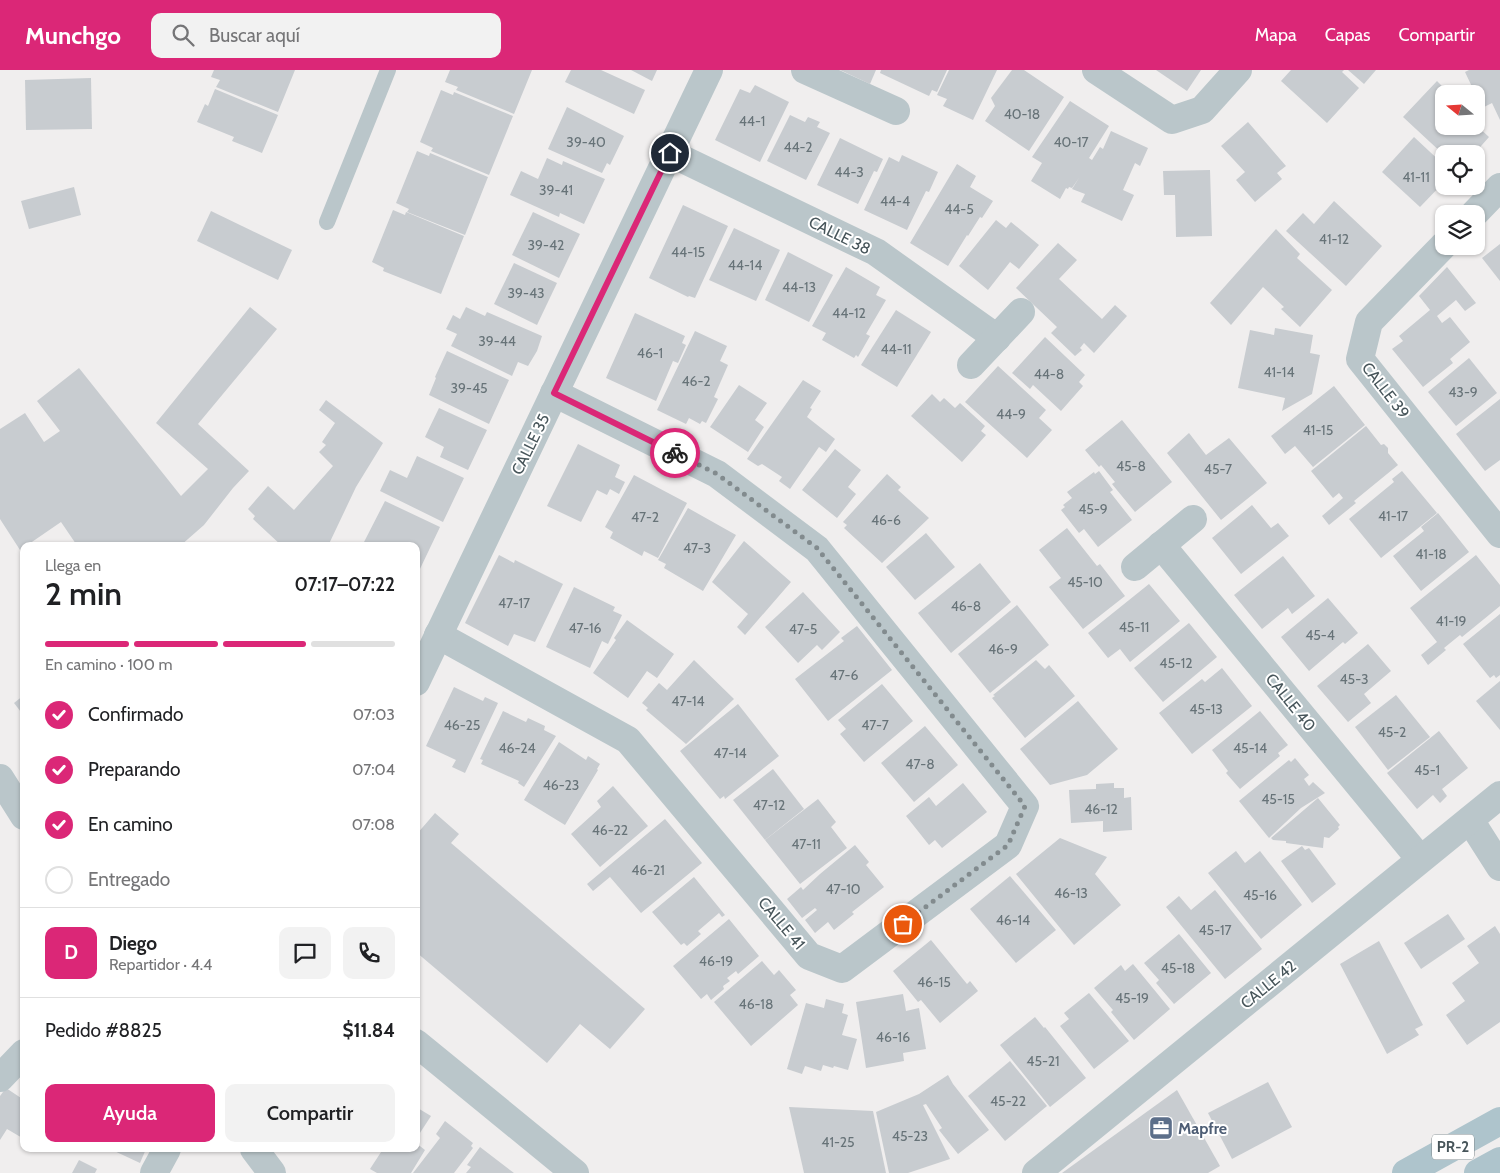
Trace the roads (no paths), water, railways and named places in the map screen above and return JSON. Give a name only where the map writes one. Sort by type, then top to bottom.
[{"type":"main road","name":"PR-2","points":[[1406,1173],[1500,1120]]},
{"type":"main road","name":"PR-2","points":[[1478,1173],[1500,1161]]},
{"type":"street","name":"CALLE 35","points":[[420,673],[709,70]]},
{"type":"street","points":[[805,70],[896,111]]},
{"type":"street","points":[[1096,70],[1172,120],[1202,110],[1238,70]]},
{"type":"street","name":"CALLE 38","points":[[670,153],[876,252],[997,338]]},
{"type":"street","points":[[1483,205],[1500,187]]},
{"type":"street","name":"CALLE 39","points":[[1435,255],[1369,322],[1360,359],[1500,534]]},
{"type":"street","points":[[971,365],[1022,312]]},
{"type":"street","name":"CALLE 41","points":[[438,635],[628,740],[809,956],[842,969],[1008,845],[1025,806],[817,548],[717,474],[554,393]]},
{"type":"street","points":[[1135,567],[1193,519]]},
{"type":"street","name":"CALLE 40","points":[[1161,545],[1420,859]]},
{"type":"street","points":[[0,778],[20,810]]},
{"type":"street","name":"CALLE 42","points":[[1036,1173],[1420,859],[1500,796]]},
{"type":"street","points":[[1470,820],[1500,867]]},
{"type":"street","points":[[420,1046],[575,1173]]},
{"type":"street","points":[[0,1078],[20,1057]]},
{"type":"street","points":[[154,1173],[165,1152]]},
{"type":"street","points":[[256,1152],[272,1173]]},
{"type":"lane","points":[[327,222],[388,70]]},
{"type":"place","name":"Mapfre","points":[[1161,1128]]}]
